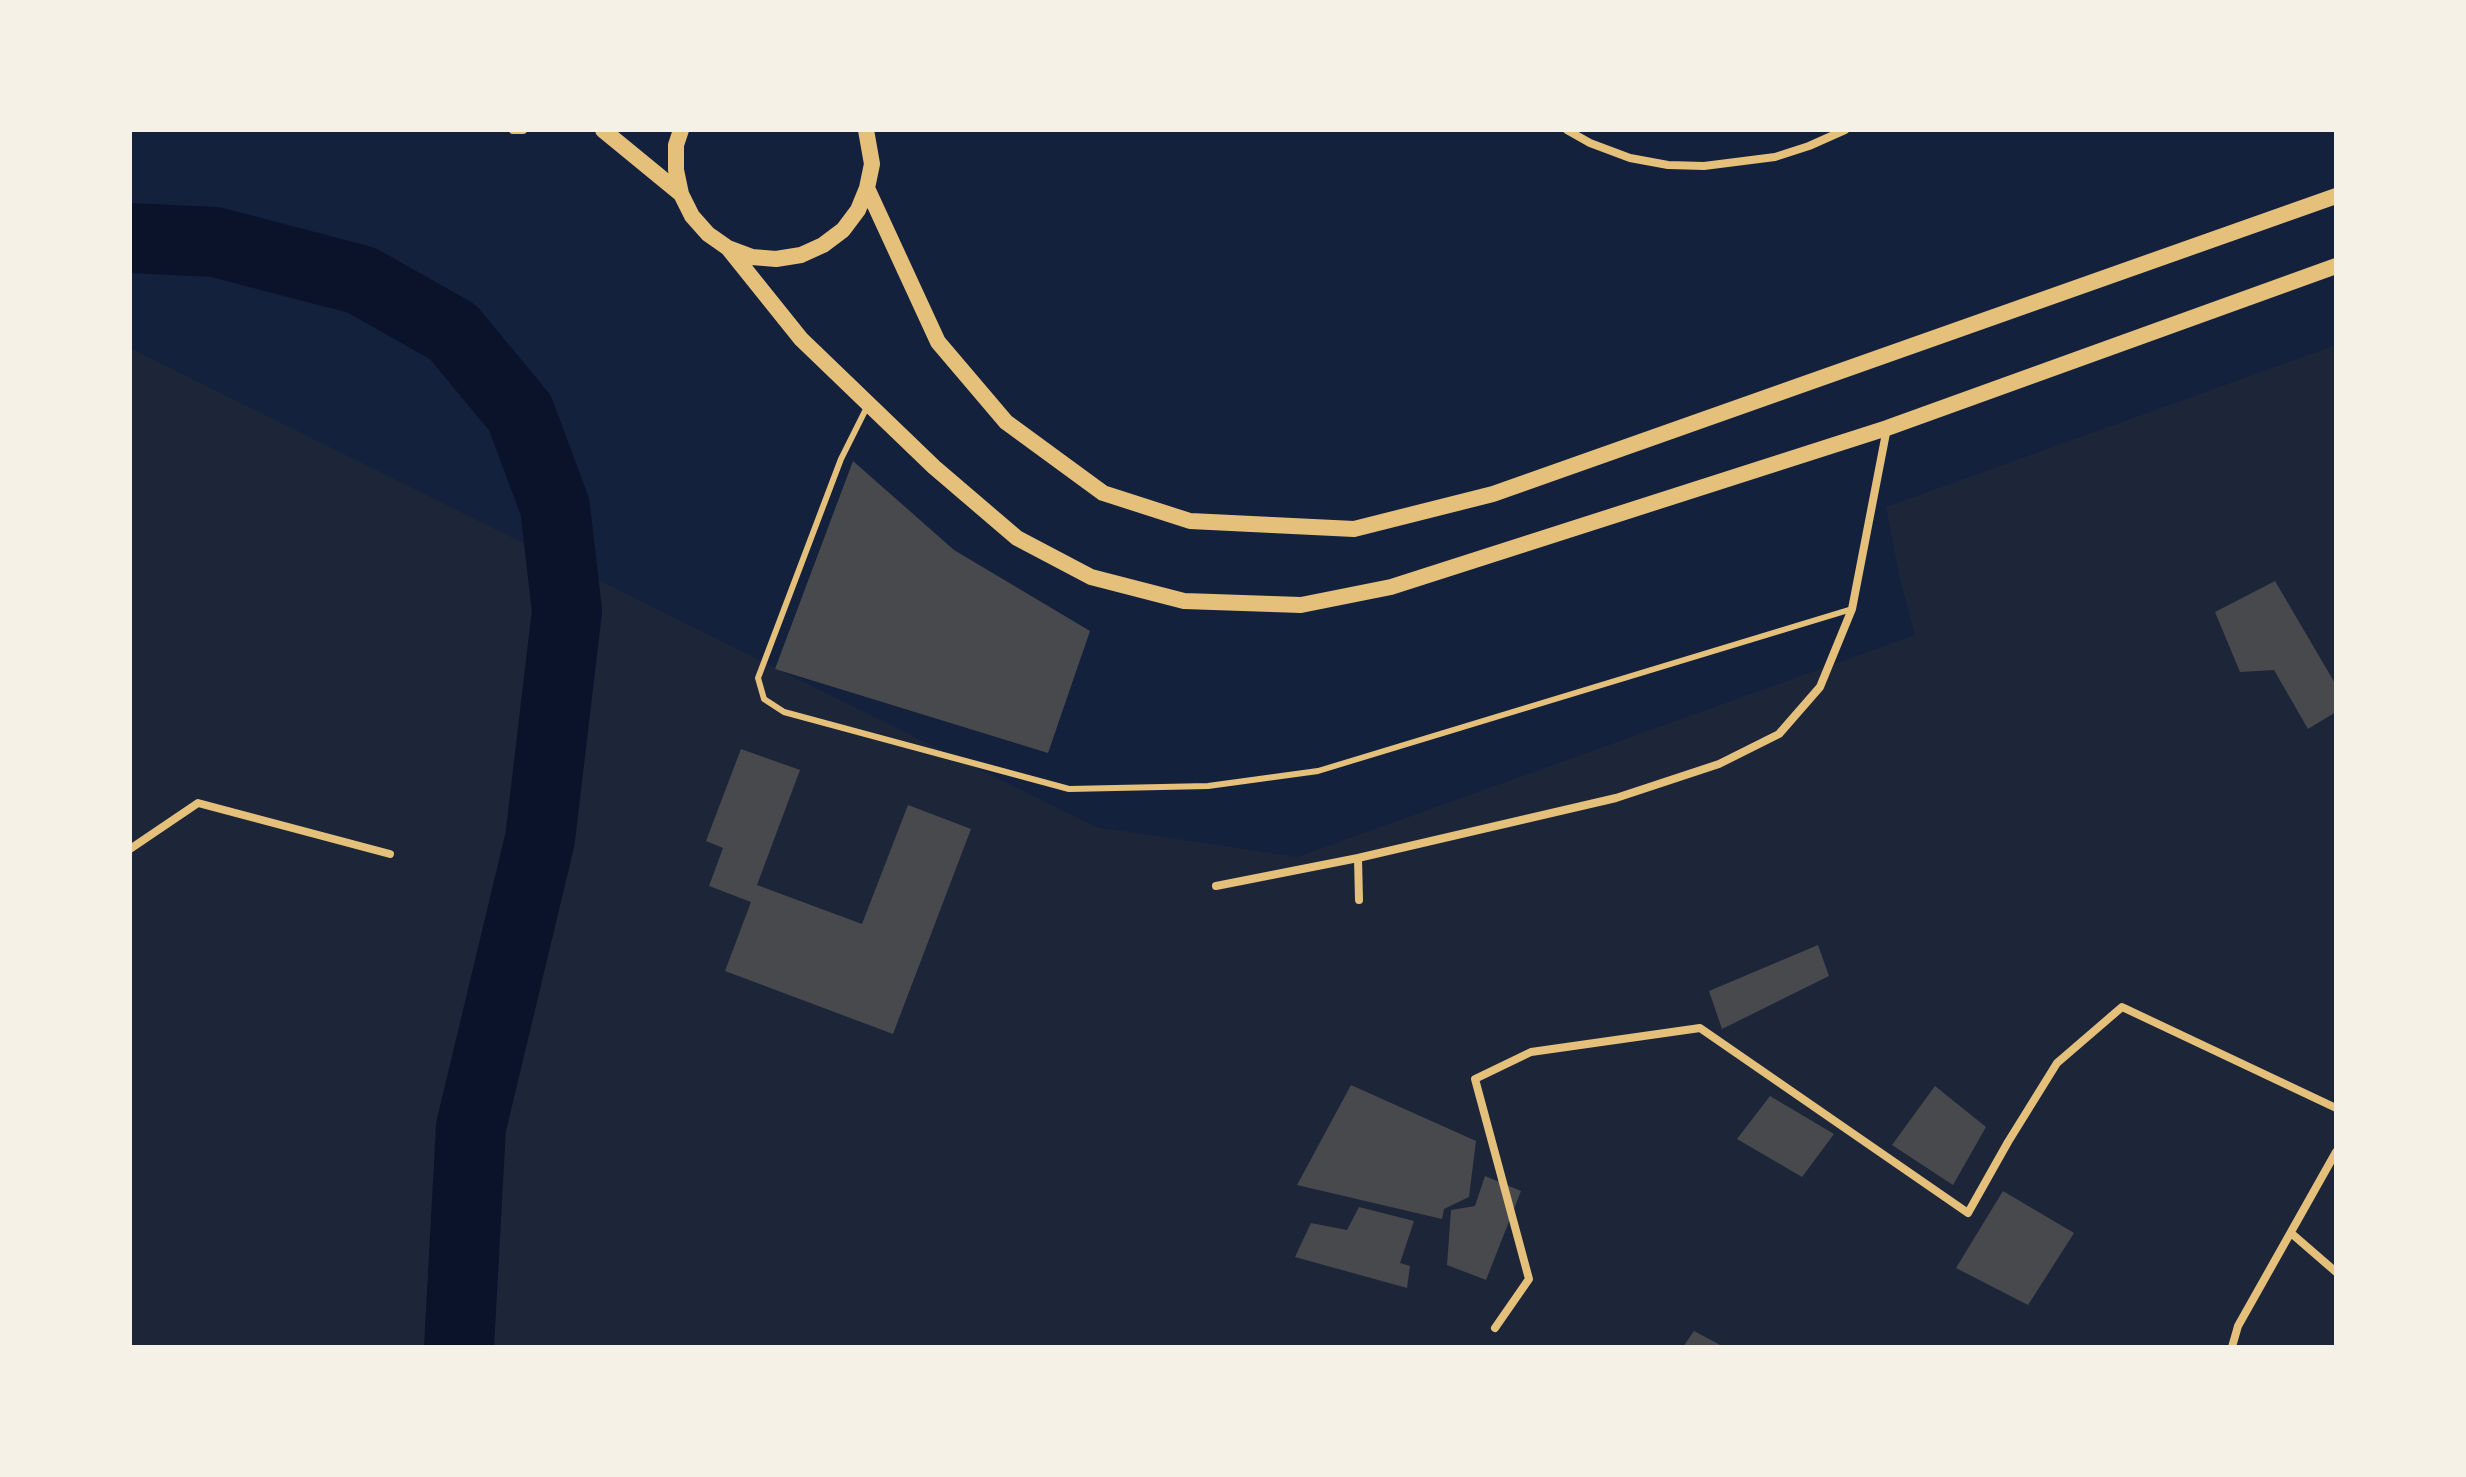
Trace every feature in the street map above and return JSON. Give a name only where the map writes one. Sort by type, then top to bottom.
[{"type":"main road","points":[[603,130],[681,194]]},
{"type":"main road","points":[[681,130],[676,145],[676,170],[681,194],[692,216],[708,234],[728,248],[752,257],[776,259],[801,255],[823,245],[843,230],[858,210],[872,164],[866,130]]},
{"type":"main road","points":[[867,188],[938,342],[1006,422],[1103,493],[1190,521],[1354,529],[1493,494],[2336,196]]},
{"type":"main road","points":[[728,248],[801,339],[934,467],[1017,538],[1091,577],[1184,601],[1301,605],[1391,587],[1887,428],[2336,266]]},
{"type":"street","points":[[513,130],[523,130]]},
{"type":"street","points":[[1567,130],[1590,143],[1630,158],[1668,165],[1704,166],[1775,157],[1845,130]]},
{"type":"street","points":[[1216,886],[1358,858],[1616,798],[1719,764],[1779,734],[1820,687],[1852,609],[1887,428]]},
{"type":"street","points":[[130,849],[198,803],[390,854]]},
{"type":"street","points":[[1358,858],[1359,900]]},
{"type":"street","points":[[1495,1328],[1529,1279],[1475,1079],[1531,1052],[1700,1028],[1968,1213],[2057,1063],[2122,1007],[2336,1108]]},
{"type":"street","points":[[2232,1347],[2238,1326],[2336,1152]]},
{"type":"street","points":[[2291,1233],[2336,1272]]},
{"type":"lane","points":[[868,403],[841,459],[758,678],[764,699],[784,712],[1069,789],[1208,786],[1318,771],[1852,609]]},
{"type":"shaded area","points":[[2336,345],[2336,1347],[130,1347],[130,348],[1096,827],[1297,857],[1915,635],[1886,507]]},
{"type":"building","points":[[853,461],[954,550],[1090,631],[1048,753],[775,669]]},
{"type":"building","points":[[2275,581],[2336,685],[2336,712],[2308,729],[2274,670],[2240,672],[2215,612]]},
{"type":"building","points":[[741,749],[800,770],[757,885],[862,924],[908,805],[971,829],[893,1034],[725,971],[751,902],[709,886],[723,848],[706,841]]},
{"type":"building","points":[[1818,945],[1829,976],[1722,1029],[1709,991]]},
{"type":"building","points":[[1351,1085],[1476,1141],[1469,1197],[1444,1209],[1442,1219],[1297,1185]]},
{"type":"building","points":[[1935,1086],[1986,1127],[1953,1185],[1892,1145]]},
{"type":"building","points":[[1770,1096],[1834,1134],[1802,1177],[1737,1139]]},
{"type":"building","points":[[1485,1176],[1521,1191],[1486,1280],[1447,1265],[1451,1210],[1475,1206]]},
{"type":"building","points":[[2003,1191],[2074,1233],[2028,1305],[1956,1268]]},
{"type":"building","points":[[1359,1207],[1414,1221],[1400,1263],[1410,1266],[1407,1288],[1295,1257],[1311,1223],[1347,1230]]},
{"type":"building","points":[[1694,1331],[1724,1347],[1683,1347]]},
{"type":"waterway","points":[[130,238],[215,242],[361,280],[453,332],[520,413],[555,507],[567,611],[540,839],[471,1127],[459,1347]]}]
